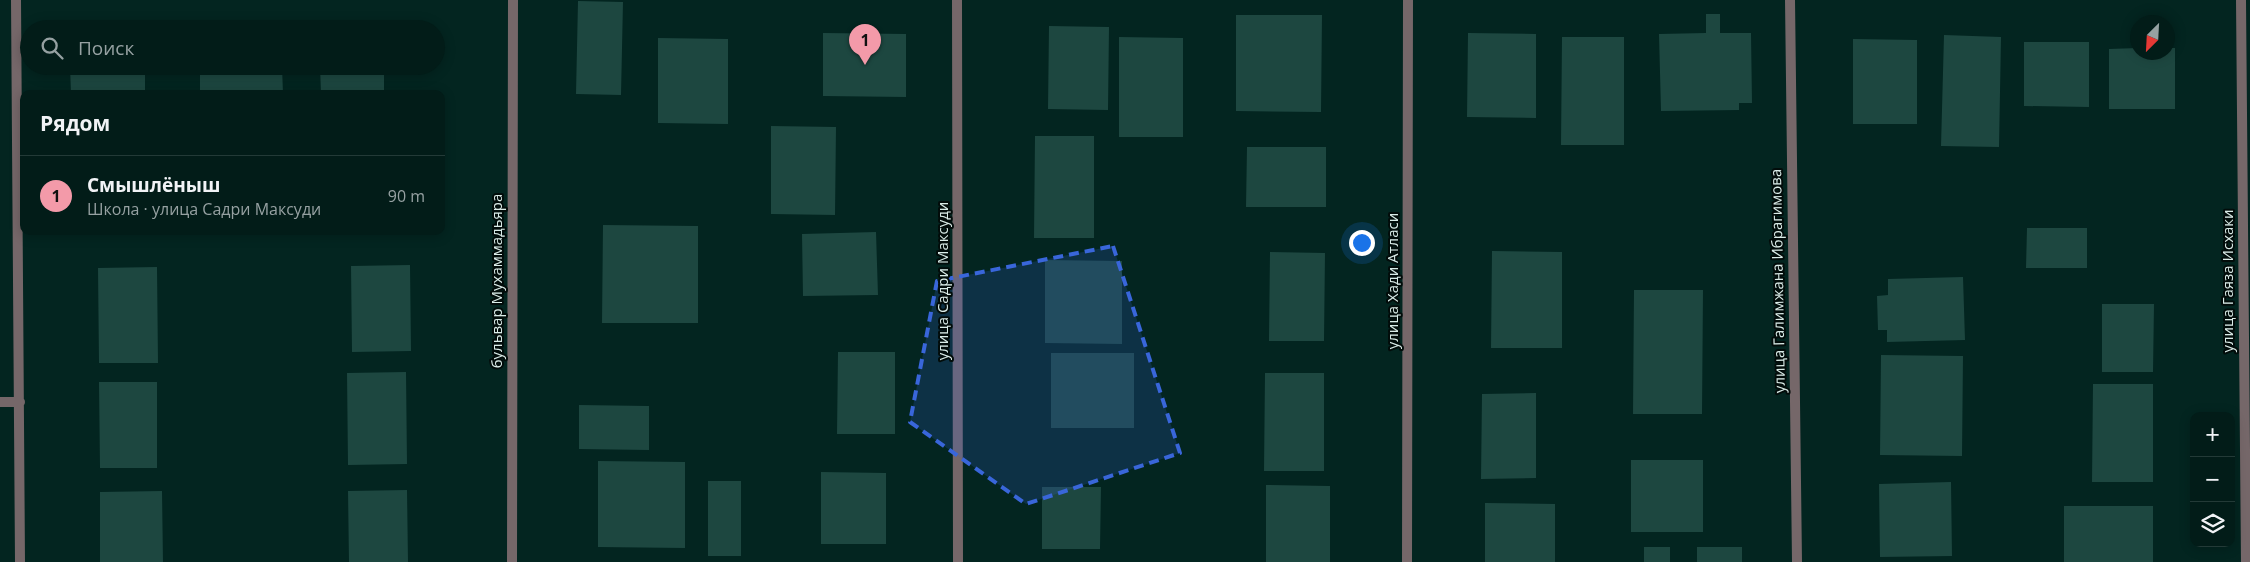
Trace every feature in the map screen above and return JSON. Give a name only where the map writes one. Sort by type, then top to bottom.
[{"type":"street","points":[[16,0],[20,562]]},
{"type":"street","name":"бульвар Мухаммадьяра","points":[[512,562],[513,0]]},
{"type":"street","name":"улица Садри Максуди","points":[[957,0],[958,562]]},
{"type":"street","name":"улица Хади Атласи","points":[[1407,562],[1408,0]]},
{"type":"street","name":"улица Галимжана Ибрагимова","points":[[1790,0],[1797,562]]},
{"type":"street","name":"улица Гаяза Исхаки","points":[[2241,0],[2246,562]]},
{"type":"street","points":[[0,402],[20,402]]},
{"type":"highlighted area","points":[[1113,246],[1180,453],[1026,504],[910,422],[937,281]]},
{"type":"building","points":[[578,1],[623,2],[621,95],[576,94]]},
{"type":"building","points":[[1706,14],[1720,14],[1720,33],[1751,33],[1752,103],[1739,103],[1739,110],[1661,111],[1659,34],[1706,33]]},
{"type":"building","points":[[1236,15],[1322,15],[1321,112],[1236,111]]},
{"type":"building","points":[[1049,26],[1109,27],[1108,110],[1048,109]]},
{"type":"building","points":[[823,33],[906,34],[906,97],[823,96]]},
{"type":"building","points":[[1468,33],[1536,34],[1536,118],[1467,117]]},
{"type":"building","points":[[1944,35],[2001,37],[1999,147],[1941,146]]},
{"type":"building","points":[[1119,37],[1183,38],[1183,137],[1119,137]]},
{"type":"building","points":[[1562,37],[1624,37],[1624,145],[1561,145]]},
{"type":"building","points":[[658,38],[728,39],[728,124],[658,123]]},
{"type":"building","points":[[1853,39],[1917,40],[1917,124],[1853,124]]},
{"type":"building","points":[[2024,42],[2089,42],[2089,107],[2024,106]]},
{"type":"building","points":[[2130,48],[2130,60],[2175,60],[2175,109],[2109,109],[2109,49]]},
{"type":"building","points":[[70,75],[145,75],[145,90],[71,90]]},
{"type":"building","points":[[200,75],[282,75],[283,90],[200,90]]},
{"type":"building","points":[[320,75],[384,75],[384,90],[321,90]]},
{"type":"building","points":[[771,126],[836,127],[835,215],[771,214]]},
{"type":"building","points":[[1035,136],[1094,136],[1094,238],[1034,238]]},
{"type":"building","points":[[1247,147],[1326,147],[1326,207],[1246,207]]},
{"type":"building","points":[[603,225],[698,226],[698,323],[602,323]]},
{"type":"building","points":[[2027,228],[2087,228],[2087,268],[2026,268]]},
{"type":"building","points":[[876,232],[878,295],[803,296],[802,234]]},
{"type":"building","points":[[1492,251],[1562,252],[1562,348],[1491,348]]},
{"type":"building","points":[[1270,252],[1325,253],[1324,341],[1269,341]]},
{"type":"building","points":[[1045,260],[1122,261],[1122,344],[1045,343]]},
{"type":"building","points":[[410,265],[411,351],[352,352],[351,266]]},
{"type":"building","points":[[157,267],[158,363],[99,363],[98,268]]},
{"type":"building","points":[[1963,277],[1965,340],[1887,342],[1887,330],[1878,330],[1877,296],[1888,295],[1888,279]]},
{"type":"building","points":[[1634,290],[1703,290],[1702,414],[1633,414]]},
{"type":"building","points":[[2102,304],[2154,304],[2153,372],[2102,372]]},
{"type":"building","points":[[838,352],[895,352],[895,434],[837,434]]},
{"type":"building","points":[[1051,353],[1134,353],[1134,428],[1051,428]]},
{"type":"building","points":[[1881,355],[1963,356],[1962,456],[1880,455]]},
{"type":"building","points":[[406,372],[407,464],[348,465],[347,373]]},
{"type":"building","points":[[1265,373],[1324,373],[1324,471],[1264,471]]},
{"type":"building","points":[[99,382],[157,382],[157,468],[100,468]]},
{"type":"building","points":[[2093,384],[2153,384],[2153,482],[2092,482]]},
{"type":"building","points":[[1536,393],[1536,478],[1481,479],[1482,394]]},
{"type":"building","points":[[579,405],[649,406],[649,450],[579,449]]},
{"type":"building","points":[[1631,460],[1703,460],[1703,532],[1631,532]]},
{"type":"building","points":[[598,461],[685,462],[685,548],[598,547]]},
{"type":"building","points":[[821,472],[886,473],[886,544],[821,544]]},
{"type":"building","points":[[708,481],[741,481],[741,556],[708,556]]},
{"type":"building","points":[[1951,482],[1952,556],[1880,557],[1879,484]]},
{"type":"building","points":[[1266,485],[1330,486],[1330,562],[1266,562]]},
{"type":"building","points":[[1042,487],[1101,487],[1100,549],[1042,549]]},
{"type":"building","points":[[407,490],[408,562],[349,562],[348,491]]},
{"type":"building","points":[[162,491],[163,562],[100,562],[100,492]]},
{"type":"building","points":[[1485,503],[1555,504],[1555,562],[1485,562]]},
{"type":"building","points":[[2064,506],[2153,506],[2153,562],[2064,562]]},
{"type":"building","points":[[1644,547],[1670,547],[1670,562],[1644,562]]},
{"type":"building","points":[[1697,547],[1742,547],[1742,562],[1697,562]]},
{"type":"place","name":"Смышлёныш","points":[[865,65]]}]
